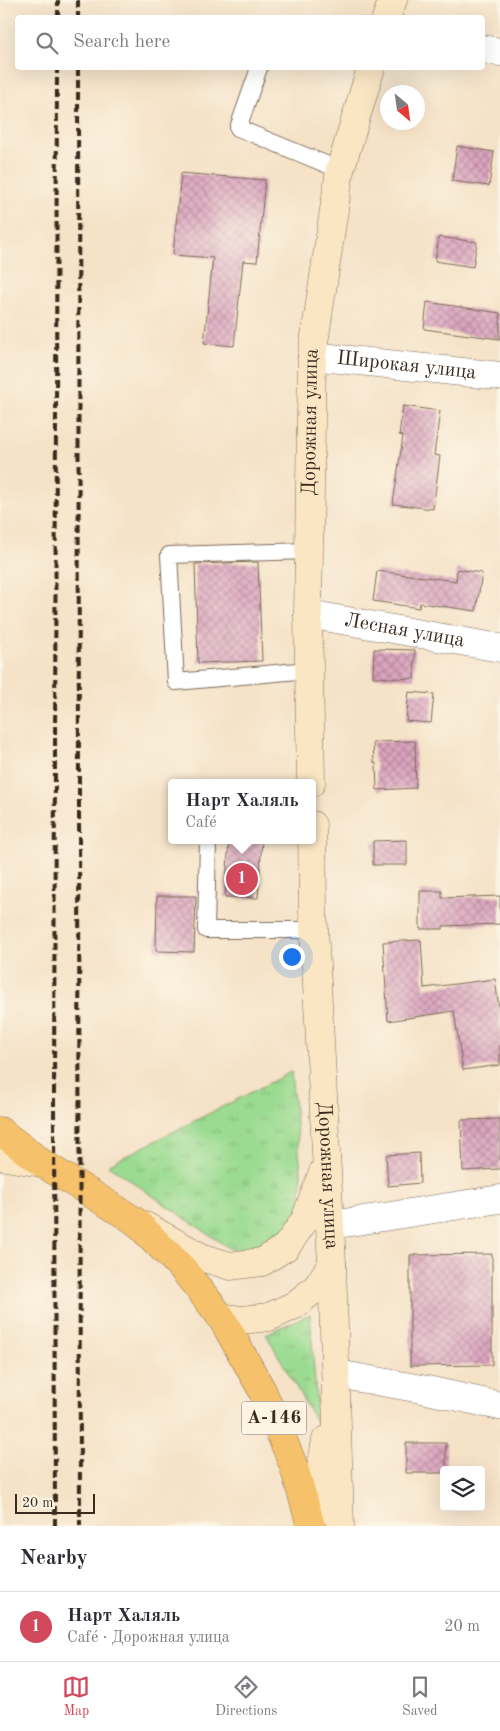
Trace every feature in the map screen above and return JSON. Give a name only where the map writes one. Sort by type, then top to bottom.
[{"type":"main road","points":[[387,15],[393,0]]},
{"type":"main road","name":"Дорожная улица","points":[[311,779],[308,614],[312,356],[340,170],[366,70]]},
{"type":"main road","name":"Дорожная улица","points":[[313,844],[337,1374],[340,1526]]},
{"type":"main road","name":"А-146","points":[[0,1131],[42,1163],[135,1221],[183,1269],[221,1317],[262,1390],[293,1464],[311,1526]]},
{"type":"main road","points":[[0,1156],[42,1163]]},
{"type":"main road","points":[[135,1221],[201,1257],[230,1266],[262,1262],[286,1247],[305,1220],[327,1162]]},
{"type":"main road","points":[[221,1317],[242,1320],[269,1317],[295,1306],[316,1287],[332,1264]]},
{"type":"main road","points":[[311,1526],[337,1374]]},
{"type":"street","points":[[485,49],[500,52]]},
{"type":"street","name":"Широкая улица","points":[[312,356],[500,376]]},
{"type":"street","name":"Лесная улица","points":[[308,614],[500,648]]},
{"type":"street","points":[[331,1226],[500,1199]]},
{"type":"street","points":[[337,1374],[427,1390],[500,1406]]},
{"type":"lane","points":[[258,70],[238,128],[340,170]]},
{"type":"lane","points":[[309,670],[176,682],[169,554],[310,551]]},
{"type":"lane","points":[[208,844],[206,930],[315,930]]},
{"type":"green space","points":[[291,1072],[302,1182],[300,1209],[286,1233],[258,1251],[230,1249],[108,1165]]},
{"type":"green space","points":[[310,1314],[318,1425],[266,1334]]},
{"type":"building","points":[[457,146],[494,152],[489,186],[452,181]]},
{"type":"building","points":[[181,173],[265,180],[257,262],[243,261],[234,346],[204,343],[213,258],[173,255]]},
{"type":"building","points":[[439,237],[477,242],[473,267],[435,261]]},
{"type":"building","points":[[427,302],[500,313],[500,339],[424,329]]},
{"type":"building","points":[[403,406],[440,411],[434,455],[440,456],[433,509],[393,504],[403,436],[399,435]]},
{"type":"building","points":[[258,562],[262,661],[198,663],[195,564]]},
{"type":"building","points":[[457,569],[482,573],[476,611],[420,603],[419,608],[373,601],[377,571],[456,581]]},
{"type":"building","points":[[374,649],[415,650],[414,679],[373,677]]},
{"type":"building","points":[[409,692],[434,694],[431,723],[406,721]]},
{"type":"building","points":[[415,741],[416,788],[377,790],[373,742]]},
{"type":"building","points":[[407,840],[407,865],[373,865],[373,841]]},
{"type":"building","points":[[229,844],[262,844],[258,898],[225,897]]},
{"type":"building","points":[[420,891],[442,891],[442,898],[500,896],[500,924],[443,926],[443,929],[420,929]]},
{"type":"building","points":[[157,896],[196,896],[194,952],[156,951]]},
{"type":"building","points":[[421,940],[424,988],[495,979],[500,1015],[500,1065],[463,1070],[454,1011],[388,1021],[383,942]]},
{"type":"building","points":[[500,1119],[500,1169],[463,1171],[461,1120]]},
{"type":"building","points":[[419,1153],[420,1183],[388,1186],[386,1155]]},
{"type":"building","points":[[492,1254],[492,1365],[410,1366],[410,1255]]},
{"type":"building","points":[[406,1443],[446,1443],[446,1466],[440,1466],[440,1473],[406,1473]]},
{"type":"railway","points":[[58,0],[58,15]]},
{"type":"railway","points":[[78,0],[78,15]]},
{"type":"railway","points":[[55,1526],[54,1099],[57,70]]},
{"type":"railway","points":[[78,70],[80,1526]]},
{"type":"place","name":"Нарт Халяль","points":[[242,879]]}]
